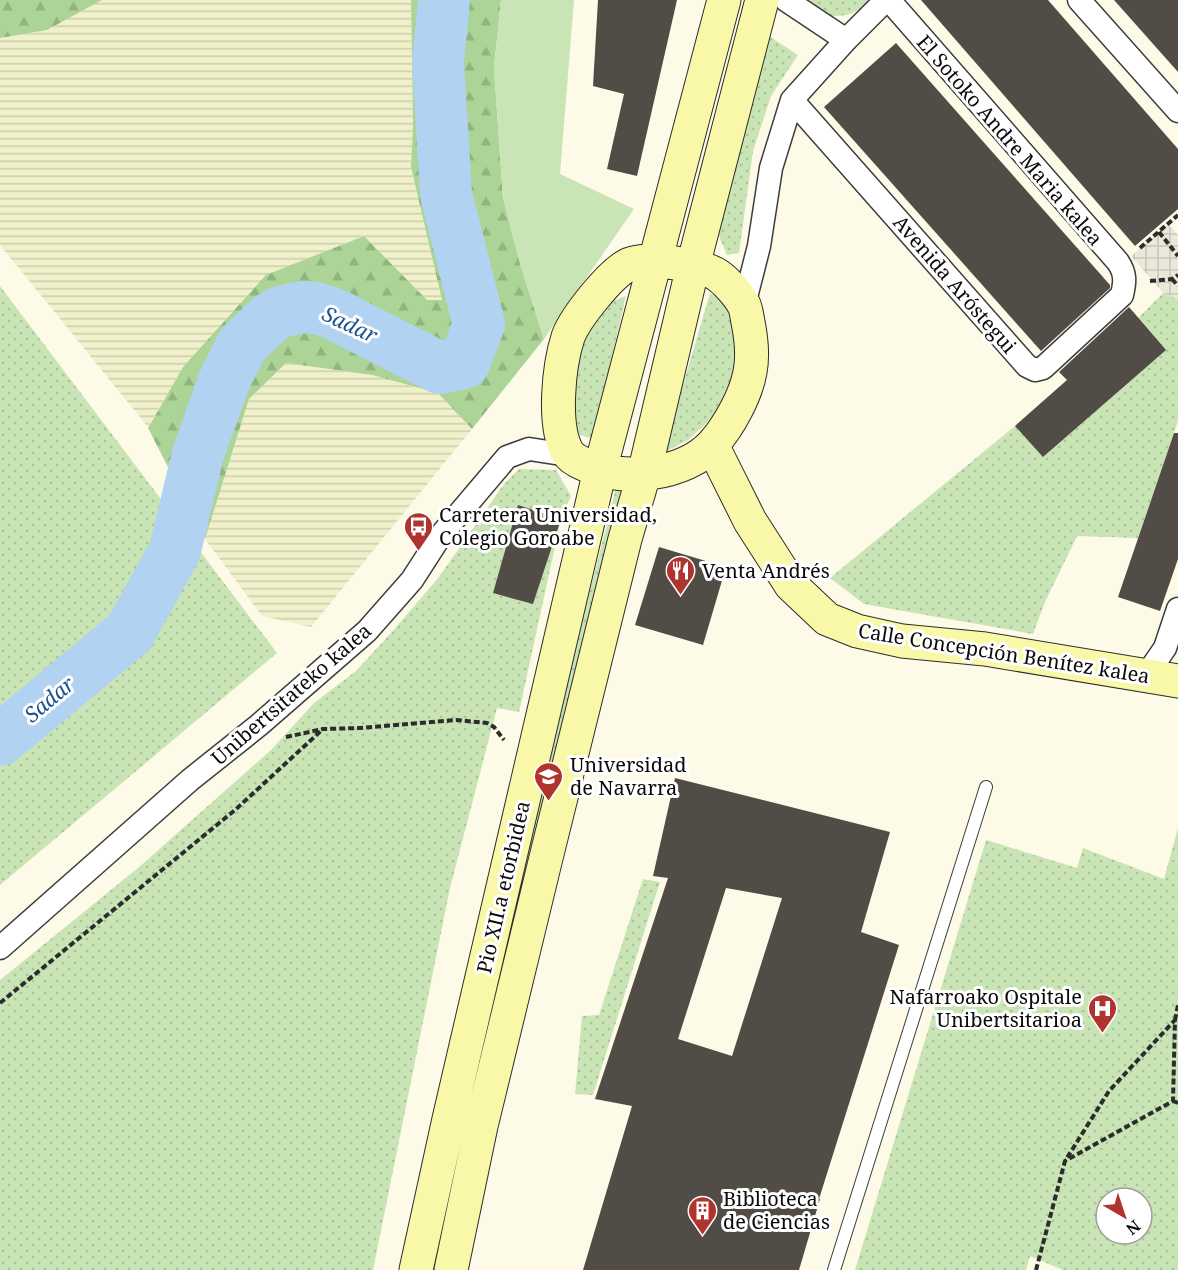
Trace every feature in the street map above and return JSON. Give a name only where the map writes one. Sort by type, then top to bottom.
[{"type":"main road","points":[[600,470],[724,0]]},
{"type":"main road","points":[[644,474],[693,266],[762,0]]},
{"type":"main road","points":[[657,261],[693,266],[719,276],[744,305],[750,334],[750,371],[735,413],[712,445],[684,464],[660,472],[644,474],[600,470],[585,465],[568,455],[561,435],[559,412],[561,371],[569,336],[603,285],[628,265],[657,261]]},
{"type":"main road","name":"Calle Concepción Benítez kalea","points":[[712,445],[750,521],[791,585],[827,619],[857,631],[902,641],[985,649],[1178,681]]},
{"type":"main road","name":"Pio XII.a etorbidea","points":[[416,1270],[600,470]]},
{"type":"main road","name":"Pio XII.a etorbidea","points":[[451,1270],[480,1126],[625,538],[644,474]]},
{"type":"street","points":[[786,0],[846,40]]},
{"type":"street","points":[[744,305],[759,246],[771,168],[792,100],[846,40],[887,0]]},
{"type":"street","name":"El Sotoko Andre Maria kalea","points":[[887,0],[1118,262],[1124,272],[1125,283]]},
{"type":"street","points":[[1078,0],[1178,111]]},
{"type":"street","name":"Avenida Aróstegui","points":[[792,100],[865,191],[1024,370],[1043,368],[1122,295],[1125,283]]},
{"type":"street","name":"Unibertsitateko kalea","points":[[0,948],[190,780],[367,631],[412,580],[441,535],[507,457],[529,449],[568,455]]},
{"type":"street","points":[[1145,676],[1173,639],[1178,609]]},
{"type":"lane","points":[[834,1270],[986,787]]},
{"type":"path","points":[[1136,252],[1178,215]]},
{"type":"path","points":[[1159,232],[1178,256]]},
{"type":"path","points":[[1172,279],[1178,286]]},
{"type":"path","points":[[282,738],[323,729],[456,720],[487,723],[501,734]]},
{"type":"path","points":[[0,1004],[235,810],[323,729]]},
{"type":"path","points":[[1173,1101],[1178,1005]]},
{"type":"path","points":[[1036,1270],[1065,1161],[1109,1091],[1176,1020]]},
{"type":"path","points":[[1173,1101],[1178,1103]]},
{"type":"path","points":[[1065,1161],[1173,1101]]},
{"type":"green space","points":[[0,0],[102,0],[47,30],[0,38]]},
{"type":"green space","points":[[102,0],[411,0],[413,125],[411,167],[442,300],[427,300],[364,236],[267,275],[183,367],[148,427],[0,245],[0,38],[47,30]]},
{"type":"green space","points":[[411,0],[501,0],[494,68],[503,198],[521,267],[544,339],[472,429],[438,393],[372,375],[286,363],[249,399],[205,539],[148,428],[183,367],[266,275],[364,236],[427,300],[442,300],[411,167],[413,125]]},
{"type":"green space","points":[[501,0],[574,0],[560,174],[634,209],[544,339],[521,267],[503,198],[494,68]]},
{"type":"green space","points":[[805,0],[872,0],[853,13],[835,16],[819,15]]},
{"type":"green space","points":[[755,27],[798,55],[771,96],[753,151],[739,253],[727,255],[719,236]]},
{"type":"green space","points":[[0,286],[277,653],[0,885]]},
{"type":"green space","points":[[710,293],[721,298],[731,310],[739,339],[736,373],[714,416],[688,440],[663,453]]},
{"type":"green space","points":[[1163,293],[1178,299],[1178,421],[1138,538],[1077,536],[1045,602],[1033,634],[864,604],[830,578],[1015,426],[1138,318]]},
{"type":"green space","points":[[626,296],[593,439],[580,435],[573,422],[576,362],[590,326],[608,303]]},
{"type":"green space","points":[[286,363],[372,375],[438,393],[472,429],[311,627],[262,616],[205,539],[249,399]]},
{"type":"green space","points":[[519,469],[556,470],[571,496],[561,519],[519,712],[497,708],[450,888],[373,1270],[0,1270],[0,980],[138,868],[271,750],[314,703],[356,671],[439,577],[504,484]]},
{"type":"green space","points":[[616,488],[626,491],[441,1270],[432,1270],[502,938]]},
{"type":"green space","points":[[1178,828],[1178,1270],[1063,1270],[1030,1256],[1026,1270],[855,1270],[986,840],[1077,868],[1083,848],[1164,879]]},
{"type":"green space","points":[[643,879],[660,882],[593,1095],[575,1094],[582,1016],[599,1015]]},
{"type":"shaded area","points":[[1168,224],[1178,235],[1178,299],[1163,293],[1131,256]]},
{"type":"building","points":[[598,0],[677,0],[637,176],[607,169],[624,94],[593,86]]},
{"type":"building","points":[[921,0],[1048,0],[1178,149],[1178,209],[1135,246]]},
{"type":"building","points":[[1114,0],[1178,0],[1178,72]]},
{"type":"building","points":[[896,43],[1110,285],[1110,288],[1041,351],[824,107]]},
{"type":"building","points":[[1129,307],[1166,350],[1043,457],[1015,426],[1067,380],[1059,372]]},
{"type":"building","points":[[1174,433],[1178,433],[1178,559],[1160,611],[1118,597]]},
{"type":"building","points":[[518,505],[561,519],[533,604],[493,593]]},
{"type":"building","name":"Venta Andrés","points":[[659,547],[726,567],[703,645],[635,625]]},
{"type":"building","points":[[675,778],[890,832],[861,932],[899,945],[799,1270],[583,1270],[632,1106],[595,1099],[668,878],[653,876]],"holes":[[[726,888],[782,898],[732,1056],[678,1039]]]},
{"type":"waterway","name":"Sadar","points":[[0,740],[130,632],[175,550],[198,454],[224,381],[242,345],[270,318],[280,312],[303,307],[316,308],[332,313],[440,368],[464,363],[479,324],[446,194],[438,62],[444,0]]},
{"type":"place","name":"Carretera Universidad, Colegio Goroabe","points":[[418,552]]},
{"type":"place","name":"Venta Andrés","points":[[681,596]]},
{"type":"place","name":"Universidad de Navarra","points":[[549,802]]},
{"type":"place","name":"Nafarroako Ospitale Unibertsitarioa","points":[[1103,1034]]},
{"type":"place","name":"Biblioteca de Ciencias","points":[[702,1236]]}]
